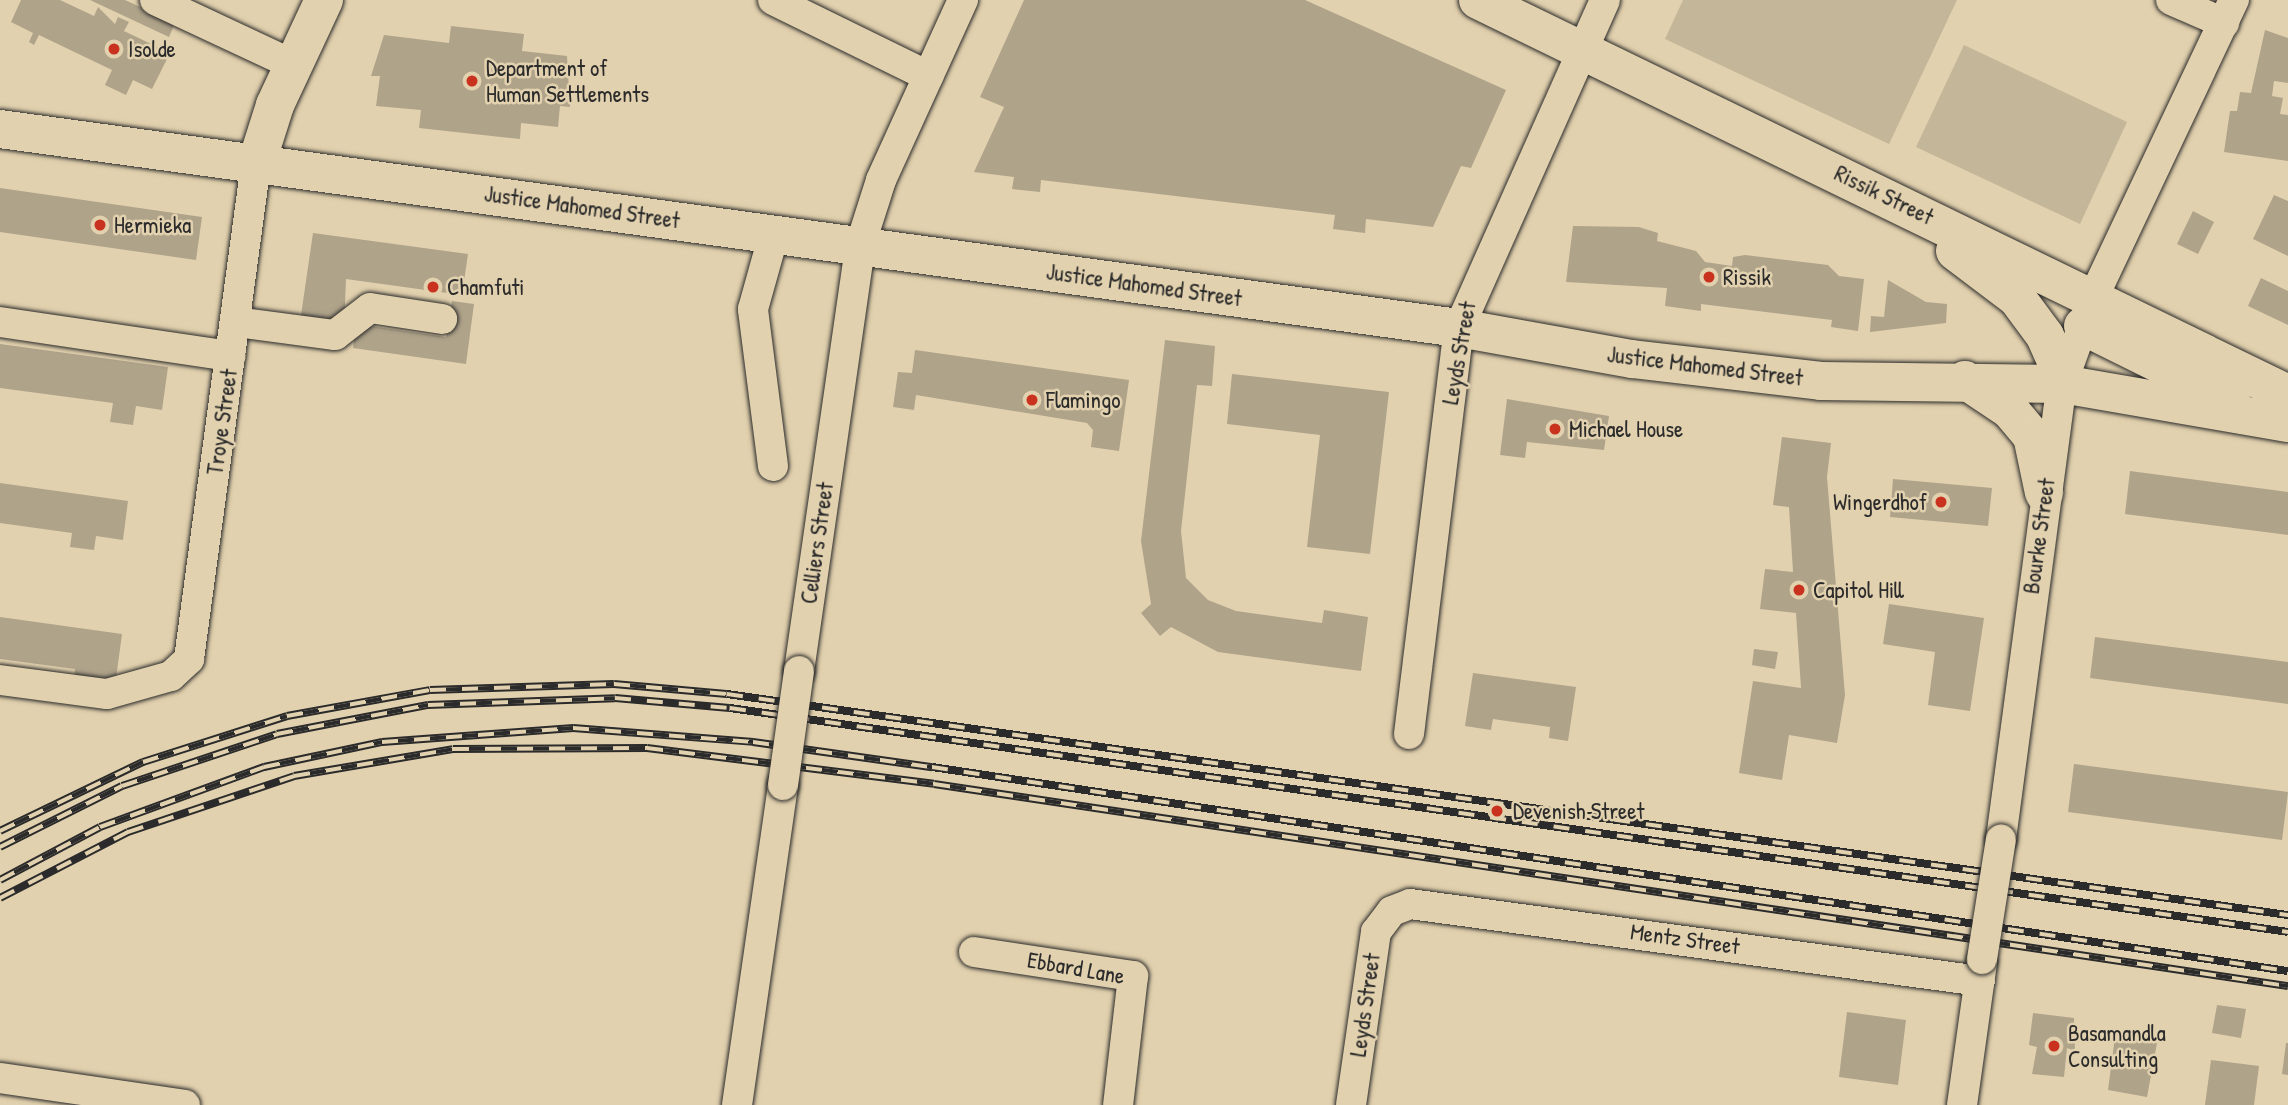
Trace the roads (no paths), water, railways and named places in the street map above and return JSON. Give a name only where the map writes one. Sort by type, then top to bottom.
[{"type":"main road","name":"Troye Street","points":[[256,165],[294,65],[324,0]]},
{"type":"main road","name":"Rissik Street","points":[[1478,0],[1854,180],[2087,312],[2286,413]]},
{"type":"main road","name":"Justice Mahomed Street","points":[[0,129],[1459,328],[1632,359],[1807,379],[2063,382],[2286,413]]},
{"type":"main road","points":[[1854,180],[1886,209],[1992,274],[2034,320],[2063,382]]},
{"type":"main road","points":[[2020,383],[2035,355],[2034,320]]},
{"type":"main road","points":[[1965,380],[2010,410],[2032,436],[2044,493]]},
{"type":"street","points":[[155,0],[294,65]]},
{"type":"street","points":[[774,0],[928,76]]},
{"type":"street","name":"Leyds Street","points":[[1409,734],[1459,328],[1605,0]]},
{"type":"street","points":[[2171,0],[2229,12]]},
{"type":"street","name":"Celliers Street","points":[[737,1105],[860,246],[956,2]]},
{"type":"street","name":"Bourke Street","points":[[1962,1105],[2001,839],[2044,493],[2063,382],[2087,312],[2229,12]]},
{"type":"street","name":"Troye Street","points":[[0,680],[107,694],[171,676],[189,659],[256,165]]},
{"type":"street","points":[[773,466],[753,309],[774,234]]},
{"type":"street","points":[[236,321],[335,335],[370,308],[442,319]]},
{"type":"street","points":[[0,322],[231,356]]},
{"type":"street","name":"Mentz Street","points":[[1392,911],[1414,903],[1454,905],[1981,970]]},
{"type":"street","name":"Leyds Street","points":[[1351,1105],[1374,944],[1392,911]]},
{"type":"street","name":"Ebbard Lane","points":[[974,952],[1133,975],[1118,1105]]},
{"type":"street","points":[[0,1078],[127,1101],[185,1105]]},
{"type":"railway","points":[[0,831],[143,762],[287,716],[430,690],[614,684],[727,694],[2288,915]]},
{"type":"railway","points":[[0,847],[122,786],[277,734],[428,705],[615,698],[730,708],[2288,932]]},
{"type":"railway","points":[[0,880],[100,827],[264,767],[382,742],[573,728],[753,742],[932,767],[2288,971]]},
{"type":"railway","points":[[0,898],[128,832],[294,776],[453,749],[647,748],[934,784],[2288,986]]},
{"type":"place","name":"Isolde","points":[[114,49]]},
{"type":"place","name":"Department of Human Settlements","points":[[472,81]]},
{"type":"place","name":"Hermieka","points":[[100,225]]},
{"type":"place","name":"Rissik","points":[[1709,277]]},
{"type":"place","name":"Chamfuti","points":[[433,287]]},
{"type":"place","name":"Flamingo","points":[[1032,400]]},
{"type":"place","name":"Michael House","points":[[1555,429]]},
{"type":"place","name":"Wingerdhof","points":[[1941,502]]},
{"type":"place","name":"Capitol Hill","points":[[1799,590]]},
{"type":"place","name":"Devenish Street","points":[[1497,811]]},
{"type":"place","name":"Basamandla Consulting","points":[[2054,1046]]}]
